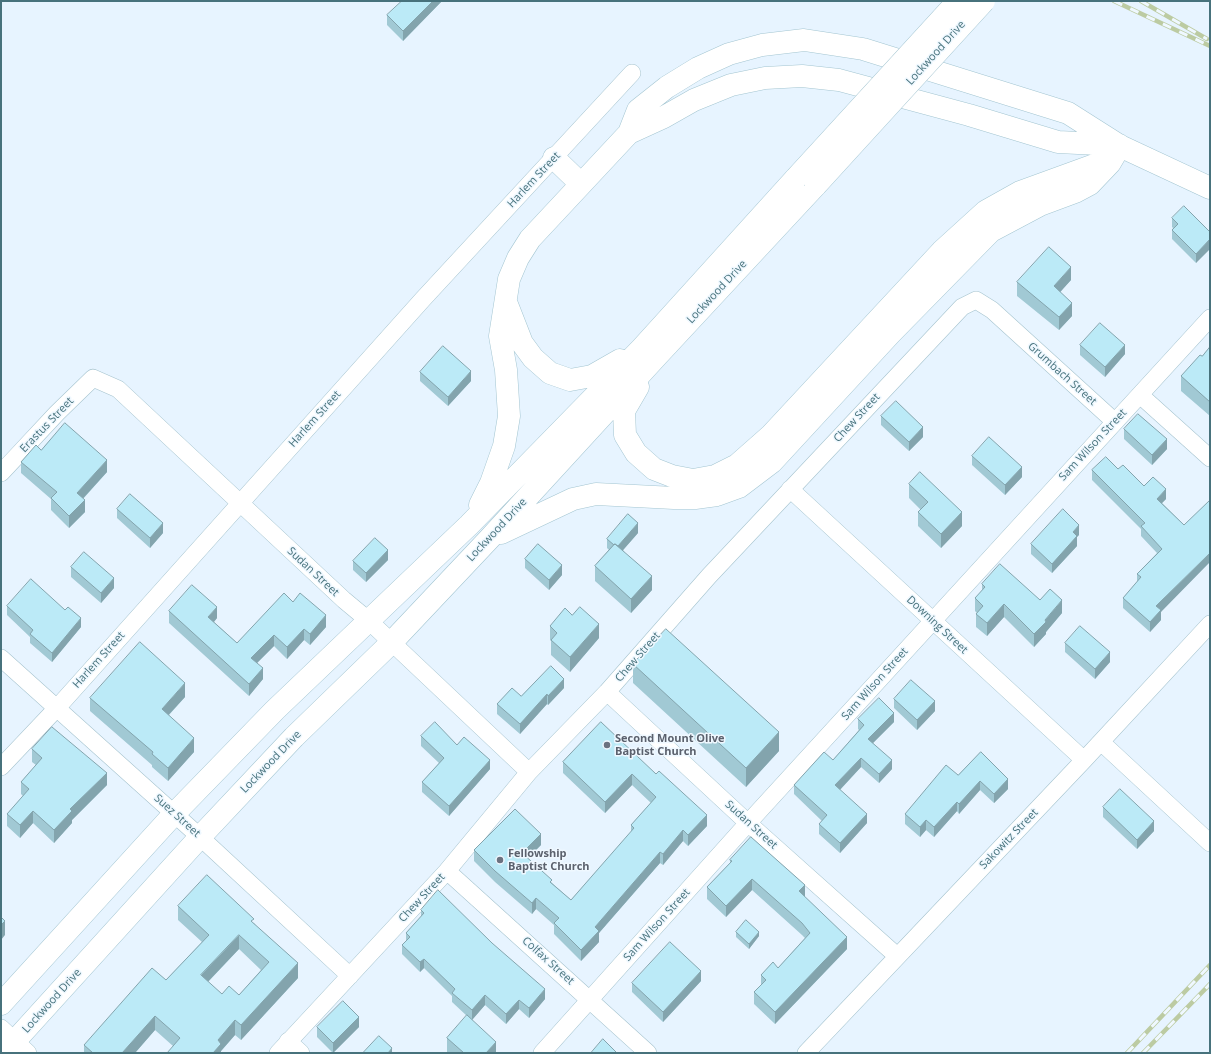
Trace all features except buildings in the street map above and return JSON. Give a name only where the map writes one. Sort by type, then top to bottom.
[{"type":"main road","name":"Lockwood Drive","points":[[806,182],[958,1]]},
{"type":"main road","name":"Lockwood Drive","points":[[12,1044],[200,837],[294,737],[391,643],[490,538],[648,352],[806,182],[984,1]]},
{"type":"main road","points":[[469,525],[491,483],[504,446],[509,416],[506,370],[500,336],[509,279],[518,258],[530,239],[629,133],[638,110],[667,87],[698,68],[729,54],[762,45],[804,40],[863,49],[1068,113],[1120,146],[1210,188]]},
{"type":"main road","points":[[629,133],[664,117],[694,100],[731,85],[765,78],[802,76],[839,80],[969,115],[1058,142],[1120,146]]},
{"type":"main road","points":[[1058,142],[1068,113]]},
{"type":"main road","points":[[648,352],[624,411],[625,436],[636,453],[654,469],[672,476],[693,480],[716,476],[737,465],[771,435],[942,251],[986,210],[1020,192],[1097,164],[1110,156],[1120,146]]},
{"type":"main road","points":[[490,538],[573,499],[596,494],[696,498],[717,495],[739,487],[772,462],[885,340],[991,230],[1040,205],[1075,192],[1090,184],[1110,163],[1120,146]]},
{"type":"main road","points":[[554,158],[581,184]]},
{"type":"main road","points":[[506,301],[522,343],[533,358],[550,373],[570,380],[592,376],[648,352]]},
{"type":"main road","name":"Lockwood Drive","points":[[1,1004],[174,814],[275,710],[648,352]]},
{"type":"street","name":"Harlem Street","points":[[1,767],[56,709],[423,299],[632,73]]},
{"type":"street","name":"Chew Street","points":[[283,1047],[447,871],[529,772],[607,692],[709,576],[962,307],[976,300],[992,310],[1010,326]]},
{"type":"street","name":"Sam Wilson Street","points":[[542,1053],[748,823],[1114,421],[1140,395],[1210,318]]},
{"type":"street","name":"Grumbach Street","points":[[1010,326],[1114,421]]},
{"type":"street","name":"Sudan Street","points":[[93,378],[118,389],[344,600],[368,620],[529,772]]},
{"type":"street","name":"Erastus Street","points":[[1,473],[57,413],[93,378]]},
{"type":"street","points":[[1140,395],[1210,458]]},
{"type":"street","name":"Downing Street","points":[[790,490],[1084,760]]},
{"type":"street","name":"Sakowitz Street","points":[[806,1053],[1101,742],[1210,624]]},
{"type":"street","name":"Suez Street","points":[[1,658],[200,837],[350,976]]},
{"type":"street","name":"Sudan Street","points":[[607,692],[748,823],[897,956]]},
{"type":"street","points":[[1101,742],[1210,844]]},
{"type":"street","name":"Colfax Street","points":[[447,871],[648,1053]]},
{"type":"street","points":[[283,1047],[302,1053]]},
{"type":"railway","points":[[1114,1],[1210,46]]},
{"type":"railway","points":[[1141,1],[1207,39]]},
{"type":"railway","points":[[1127,1053],[1210,965]]},
{"type":"railway","points":[[1143,1053],[1210,984]]},
{"type":"place","name":"Second Mount Olive Baptist Church","points":[[607,745]]},
{"type":"place","name":"Fellowship Baptist Church","points":[[500,860]]}]
